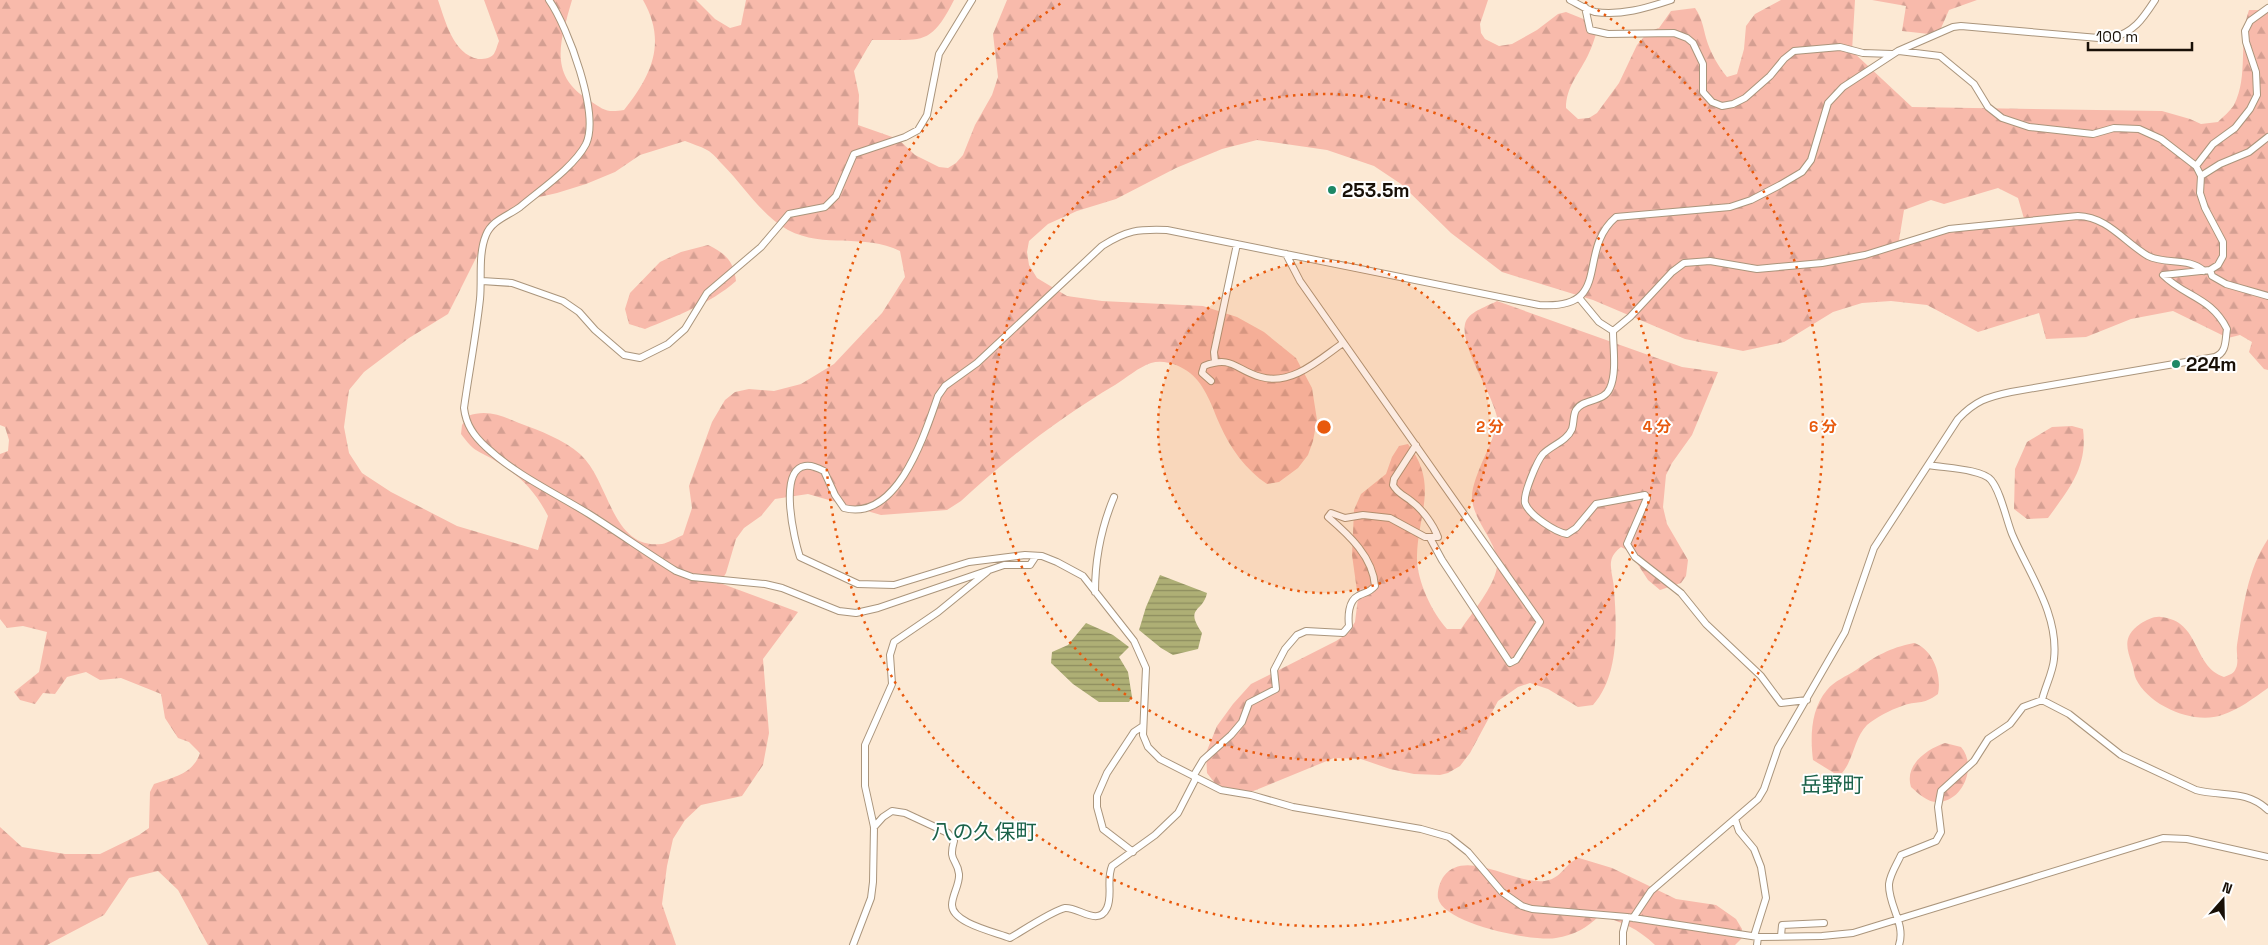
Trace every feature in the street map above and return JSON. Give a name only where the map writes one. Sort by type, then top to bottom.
[{"type":"street","points":[[549,0],[571,47],[586,94],[590,112],[590,133],[585,145],[571,163],[518,209],[496,222],[486,234],[483,247],[482,281],[464,408],[465,417],[471,431],[487,448],[518,471],[590,514],[676,571],[692,577],[765,584],[782,588],[839,611],[856,613],[878,608],[1004,565],[1030,564],[1036,556]]},
{"type":"street","points":[[482,281],[512,282],[563,301],[579,312],[595,330],[624,355],[640,358],[668,344],[685,329],[707,293],[761,247],[790,214],[825,207],[836,196],[854,154],[905,137],[918,130],[927,116],[938,54],[972,0]]},
{"type":"street","points":[[1570,0],[1593,12],[1616,12],[1648,8],[1671,0]]},
{"type":"street","points":[[2155,0],[2142,20],[2125,35],[2110,39],[1961,26],[1953,27],[1896,53],[1843,87],[1830,100],[1811,160],[1802,172],[1751,200],[1730,207],[1616,217],[1601,234],[1592,270],[1580,299],[1559,306],[1539,304],[1167,230],[1138,229],[1117,236],[1102,246],[977,363],[945,386],[938,396],[912,463],[892,492],[869,506],[854,511],[844,508],[824,470],[812,466],[804,466],[795,472],[790,483],[796,545],[800,557],[858,584],[894,585],[969,562],[1025,555],[1042,556],[1068,567],[1083,576],[1134,642],[1146,668],[1143,735],[1148,747],[1160,759],[1221,790],[1251,795],[1293,807],[1421,829],[1449,837],[1468,852],[1502,892],[1522,906],[1532,909],[1630,918],[1756,936],[1822,936],[1853,933],[2164,838],[2187,839],[2268,857]]},
{"type":"street","points":[[1586,7],[1590,30],[1608,34],[1674,33],[1687,38],[1693,43],[1703,64],[1704,92],[1712,102],[1722,106],[1733,104],[1745,98],[1794,51],[1840,47],[1863,53],[1940,56],[1974,84],[1988,107],[2002,118],[2029,127],[2093,134],[2114,128],[2139,129],[2161,140],[2196,166],[2201,176],[2200,193],[2204,208],[2223,242],[2223,256],[2218,265],[2207,270],[2163,275],[2170,283],[2188,291],[2212,309],[2227,329],[2224,349],[2221,354],[2176,364],[1986,398],[1969,407],[1958,419],[1874,548],[1845,632],[1778,748],[1764,789],[1758,799],[1651,891],[1630,918],[1623,932],[1623,945]]},
{"type":"street","points":[[2196,166],[2213,144],[2235,128],[2253,102],[2256,95],[2256,72],[2246,42],[2245,32],[2250,21],[2268,8]]},
{"type":"street","points":[[2201,176],[2220,164],[2249,152],[2268,137]]},
{"type":"street","points":[[1613,331],[1630,317],[1672,272],[1690,262],[1710,260],[1758,269],[1822,263],[1865,255],[1948,229],[2078,216],[2090,216],[2106,224],[2150,257],[2196,264],[2226,284],[2268,296]]},
{"type":"street","points":[[1215,362],[1214,352],[1237,244]]},
{"type":"street","points":[[1286,254],[1300,282],[1540,622],[1516,660],[1510,663],[1442,560],[1430,538]]},
{"type":"street","points":[[1580,299],[1599,322],[1613,331]]},
{"type":"street","points":[[1613,331],[1613,379],[1610,390],[1604,397],[1582,405],[1576,410],[1572,429],[1542,455],[1525,492],[1525,503],[1532,513],[1557,532],[1567,534],[1576,528],[1596,504],[1645,495],[1647,498],[1627,544],[1635,557],[1681,593],[1706,624],[1761,676],[1781,703],[1807,700]]},
{"type":"street","points":[[1211,381],[1205,377],[1202,370],[1204,366],[1215,362],[1222,361],[1261,378],[1279,378],[1308,368],[1343,343]]},
{"type":"street","points":[[874,827],[883,817],[892,812],[905,813],[948,833],[954,841],[950,853],[959,873],[952,907],[955,914],[963,921],[1010,938],[1063,908],[1076,910],[1094,917],[1100,916],[1107,908],[1109,874],[1112,866],[1133,852],[1178,813],[1195,780],[1194,775],[1203,760],[1242,722],[1249,703],[1276,689],[1274,670],[1285,649],[1297,635],[1306,631],[1343,633],[1349,626],[1348,617],[1352,602],[1357,596],[1369,593],[1375,586],[1375,577],[1357,544],[1328,517],[1330,513],[1345,518],[1364,515],[1390,518],[1430,538],[1438,537],[1435,528],[1414,502],[1395,490],[1393,485],[1394,479],[1416,445]]},
{"type":"street","points":[[1929,466],[1981,473],[1991,480],[1996,490],[2013,535],[2036,580],[2051,625],[2054,662],[2042,700]]},
{"type":"street","points":[[1095,592],[1095,564],[1103,524],[1114,497]]},
{"type":"street","points":[[854,945],[871,898],[874,827],[865,786],[864,753],[869,733],[892,684],[890,655],[894,642],[938,612],[990,570]]},
{"type":"street","points":[[1899,945],[1901,931],[1889,893],[1889,881],[1901,855],[1936,841],[1941,832],[1938,806],[1941,791],[1974,761],[1988,739],[2010,724],[2023,707],[2042,700],[2069,714],[2121,755],[2196,790],[2208,793],[2241,794],[2268,810]]},
{"type":"street","points":[[1133,852],[1103,829],[1097,807],[1097,796],[1107,773],[1134,732],[1143,726]]},
{"type":"street","points":[[1734,819],[1739,831],[1754,849],[1761,867],[1766,898],[1756,936],[1757,945]]},
{"type":"street","points":[[1781,936],[1782,925],[1824,923]]},
{"type":"green space","points":[[0,0],[438,0],[447,26],[456,43],[469,56],[478,59],[488,58],[493,55],[499,41],[484,0],[572,0],[561,42],[562,68],[567,79],[576,90],[602,108],[613,111],[624,110],[634,97],[649,71],[653,58],[654,30],[643,0],[696,0],[715,19],[730,28],[741,25],[746,0],[954,0],[938,26],[922,38],[913,40],[872,40],[854,71],[859,95],[858,125],[898,139],[915,155],[939,167],[948,168],[963,155],[975,125],[992,95],[998,77],[993,34],[1007,0],[1488,0],[1480,24],[1481,33],[1485,39],[1499,46],[1512,44],[1537,30],[1558,14],[1566,12],[1591,22],[1596,34],[1589,53],[1568,93],[1566,108],[1578,119],[1589,118],[1597,113],[1619,83],[1637,45],[1648,32],[1659,28],[1671,11],[1695,8],[1701,19],[1712,54],[1727,77],[1737,74],[1744,49],[1746,26],[1755,14],[1781,0],[1855,0],[1852,51],[1912,107],[2162,111],[2201,124],[2218,122],[2234,105],[2241,82],[2244,33],[2249,10],[2268,10],[2268,370],[2264,369],[2249,352],[2252,342],[2240,335],[2228,338],[2173,311],[2131,319],[2086,337],[2046,339],[2039,313],[1978,332],[1927,305],[1891,301],[1862,303],[1833,312],[1784,342],[1743,351],[1685,339],[1593,300],[1502,272],[1451,233],[1401,184],[1374,166],[1327,150],[1257,140],[1222,149],[1176,168],[1116,199],[1077,211],[1048,224],[1029,241],[1027,252],[1029,265],[1037,278],[1067,296],[1102,301],[1203,306],[1237,317],[1264,332],[1296,358],[1312,388],[1317,420],[1308,455],[1298,468],[1279,482],[1267,484],[1252,472],[1234,450],[1224,434],[1208,397],[1196,378],[1177,365],[1156,362],[1137,370],[1054,425],[997,469],[961,501],[947,510],[881,515],[808,494],[775,499],[761,516],[744,528],[736,539],[726,573],[720,583],[798,612],[763,659],[769,733],[763,765],[742,796],[701,805],[685,820],[673,839],[662,904],[676,945],[208,945],[178,890],[158,871],[129,878],[104,915],[47,945],[0,945],[0,827],[22,847],[65,854],[100,854],[149,828],[150,792],[154,784],[175,777],[188,770],[193,766],[200,753],[189,742],[178,738],[165,718],[161,694],[121,678],[100,680],[86,672],[67,677],[55,694],[43,693],[35,704],[20,700],[14,692],[39,672],[47,632],[23,626],[7,628],[0,619],[0,454],[8,451],[9,440],[5,427],[0,425]],"holes":[[[685,141],[702,147],[711,153],[762,209],[788,230],[816,239],[858,241],[886,246],[900,251],[905,277],[882,313],[834,364],[801,384],[774,391],[749,389],[735,392],[725,400],[712,422],[689,486],[692,508],[683,535],[662,544],[645,543],[632,536],[613,511],[590,466],[580,454],[551,436],[494,414],[482,413],[468,416],[462,425],[461,434],[473,448],[519,478],[537,498],[548,516],[538,550],[457,526],[391,492],[362,473],[349,453],[344,427],[349,390],[364,372],[409,338],[448,314],[485,240],[504,218],[522,201],[586,184],[615,172],[640,155]],[[1998,188],[2018,198],[2025,222],[1899,240],[1904,210],[1931,200],[1944,204]]]},
{"type":"green space","points":[[1872,0],[1977,0],[1949,10],[1938,35],[1902,31],[1906,6]]},
{"type":"green space","points":[[708,245],[728,258],[736,281],[704,303],[645,329],[629,324],[625,309],[630,293],[660,262],[681,252]]},
{"type":"green space","points":[[1497,301],[1682,367],[1718,372],[1692,435],[1672,463],[1666,475],[1663,507],[1667,524],[1688,560],[1686,576],[1681,583],[1660,590],[1648,580],[1629,551],[1621,547],[1613,555],[1611,562],[1616,620],[1612,666],[1608,680],[1593,705],[1578,707],[1548,689],[1530,683],[1518,687],[1498,701],[1470,753],[1460,766],[1448,773],[1440,775],[1414,774],[1390,769],[1361,759],[1334,758],[1251,792],[1230,792],[1217,786],[1207,773],[1206,753],[1217,726],[1233,704],[1251,684],[1336,641],[1347,634],[1355,622],[1358,598],[1352,555],[1354,510],[1361,494],[1386,474],[1392,457],[1399,446],[1408,444],[1423,472],[1425,499],[1418,540],[1417,565],[1426,595],[1447,629],[1461,629],[1492,583],[1497,567],[1497,559],[1491,542],[1474,509],[1472,500],[1475,480],[1494,434],[1497,417],[1466,341],[1465,330],[1468,317]]},
{"type":"green space","points":[[2072,426],[2083,429],[2084,443],[2083,455],[2075,477],[2048,518],[2027,519],[2014,509],[2015,469],[2027,442],[2052,427]]},
{"type":"green space","points":[[2268,539],[2268,688],[2234,710],[2211,717],[2186,715],[2162,705],[2142,689],[2136,679],[2127,647],[2128,637],[2140,624],[2153,618],[2161,617],[2174,620],[2190,635],[2206,664],[2224,677],[2231,674],[2237,666],[2237,645],[2251,577],[2255,564]]},
{"type":"green space","points":[[1914,643],[1926,651],[1935,664],[1939,679],[1938,694],[1928,700],[1907,704],[1893,710],[1867,725],[1859,736],[1842,773],[1834,773],[1813,760],[1813,723],[1818,706],[1827,690],[1837,681],[1877,657],[1897,647]]},
{"type":"green space","points":[[1945,743],[1961,747],[1966,754],[1968,772],[1965,781],[1955,795],[1948,800],[1935,802],[1924,798],[1911,787],[1911,772],[1914,765],[1924,754]]},
{"type":"green space","points":[[1579,858],[1612,868],[1676,899],[1716,905],[1736,919],[1742,929],[1742,938],[1735,945],[1655,945],[1629,926],[1599,916],[1590,924],[1569,935],[1556,938],[1529,937],[1491,929],[1455,916],[1444,907],[1438,898],[1438,889],[1441,881],[1454,868],[1466,865],[1480,866],[1537,881],[1554,878]]},
{"type":"shaded area","points":[[1160,575],[1207,593],[1195,614],[1197,624],[1202,633],[1198,649],[1173,655],[1139,630],[1146,607]]},
{"type":"shaded area","points":[[1086,623],[1113,635],[1129,647],[1119,657],[1128,672],[1132,697],[1129,702],[1099,702],[1073,684],[1051,663],[1052,652],[1068,645]]},
{"type":"place","name":"253.5m","points":[[1332,190]]},
{"type":"place","name":"224m","points":[[2176,364]]},
{"type":"district","name":"岳野町","points":[[1832,784]]},
{"type":"district","name":"八の久保町","points":[[984,831]]}]
